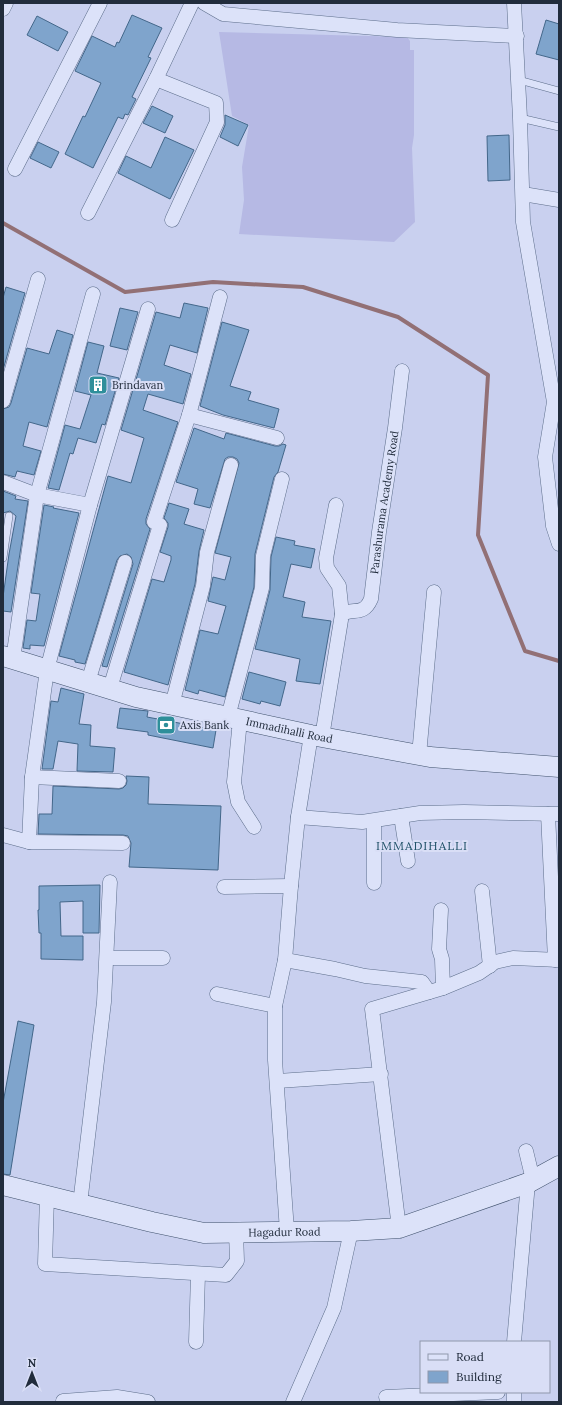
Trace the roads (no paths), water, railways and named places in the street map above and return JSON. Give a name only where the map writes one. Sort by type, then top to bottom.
[{"type":"street","points":[[3,9],[6,3]]},
{"type":"street","points":[[15,169],[100,3]]},
{"type":"street","points":[[88,213],[156,79],[192,3]]},
{"type":"street","points":[[204,3],[223,14],[396,30],[517,36]]},
{"type":"street","points":[[514,3],[519,80],[523,222],[554,402],[544,458],[554,526],[559,544]]},
{"type":"street","points":[[156,79],[216,104],[217,122],[172,220]]},
{"type":"street","points":[[523,194],[559,200]]},
{"type":"street","points":[[3,401],[38,279]]},
{"type":"street","points":[[8,658],[37,495],[93,294]]},
{"type":"street","points":[[110,688],[160,525],[154,522],[189,415],[220,296]]},
{"type":"street","points":[[29,842],[32,777],[47,670],[90,505],[148,309]]},
{"type":"street","name":"Parashurama Academy Road","points":[[342,614],[349,611],[355,612],[363,609],[371,599],[402,371]]},
{"type":"street","points":[[189,415],[277,438]]},
{"type":"street","points":[[172,705],[203,586],[207,552],[231,465]]},
{"type":"street","points":[[254,827],[238,802],[234,782],[234,718],[262,588],[262,556],[282,479]]},
{"type":"street","points":[[3,482],[37,495],[90,505]]},
{"type":"street","points":[[287,1231],[278,1081],[275,1060],[275,1006],[284,960],[290,886],[298,817],[317,736],[342,614],[339,586],[328,568],[326,558],[336,505]]},
{"type":"street","points":[[88,682],[125,562]]},
{"type":"street","points":[[419,755],[434,592]]},
{"type":"street","name":"Immadihalli Road","points":[[8,658],[136,697],[317,736],[419,755],[559,768]]},
{"type":"street","points":[[32,777],[119,781]]},
{"type":"street","points":[[298,817],[362,822],[420,813],[464,812],[554,814],[557,960],[513,958],[495,962],[479,973],[443,988],[372,1009],[399,1228]]},
{"type":"street","points":[[401,816],[408,861]]},
{"type":"street","points":[[374,821],[374,883]]},
{"type":"street","points":[[3,835],[29,842],[123,843]]},
{"type":"street","points":[[80,1204],[104,1002],[110,882]]},
{"type":"street","points":[[224,887],[290,886]]},
{"type":"street","points":[[482,891],[490,966]]},
{"type":"street","points":[[441,910],[439,949],[442,959],[443,988]]},
{"type":"street","points":[[107,958],[163,958]]},
{"type":"street","points":[[284,960],[365,976],[422,982],[429,992]]},
{"type":"street","points":[[217,994],[275,1006]]},
{"type":"street","points":[[278,1081],[381,1074]]},
{"type":"street","points":[[514,1341],[530,1181],[526,1152]]},
{"type":"street","name":"Hagadur Road","points":[[3,1186],[204,1233],[351,1231],[399,1228],[530,1181],[559,1166]]},
{"type":"street","points":[[47,1196],[45,1264],[226,1276],[237,1261],[236,1232]]},
{"type":"street","points":[[293,1402],[334,1308],[351,1231]]},
{"type":"street","points":[[196,1342],[198,1274]]},
{"type":"street","points":[[386,1397],[476,1393]]},
{"type":"street","points":[[63,1401],[117,1397],[148,1402]]},
{"type":"lane","points":[[519,80],[559,91]]},
{"type":"lane","points":[[520,118],[559,127]]},
{"type":"lane","points":[[3,558],[9,516]]},
{"type":"waterway","points":[[3,223],[125,292],[213,282],[303,287],[398,317],[488,375],[478,535],[525,651],[559,661]]},
{"type":"place","name":"Brindavan","points":[[98,385]]},
{"type":"place","name":"Axis Bank","points":[[166,725]]},
{"type":"district","name":"IMMADIHALLI","points":[[422,845]]}]
